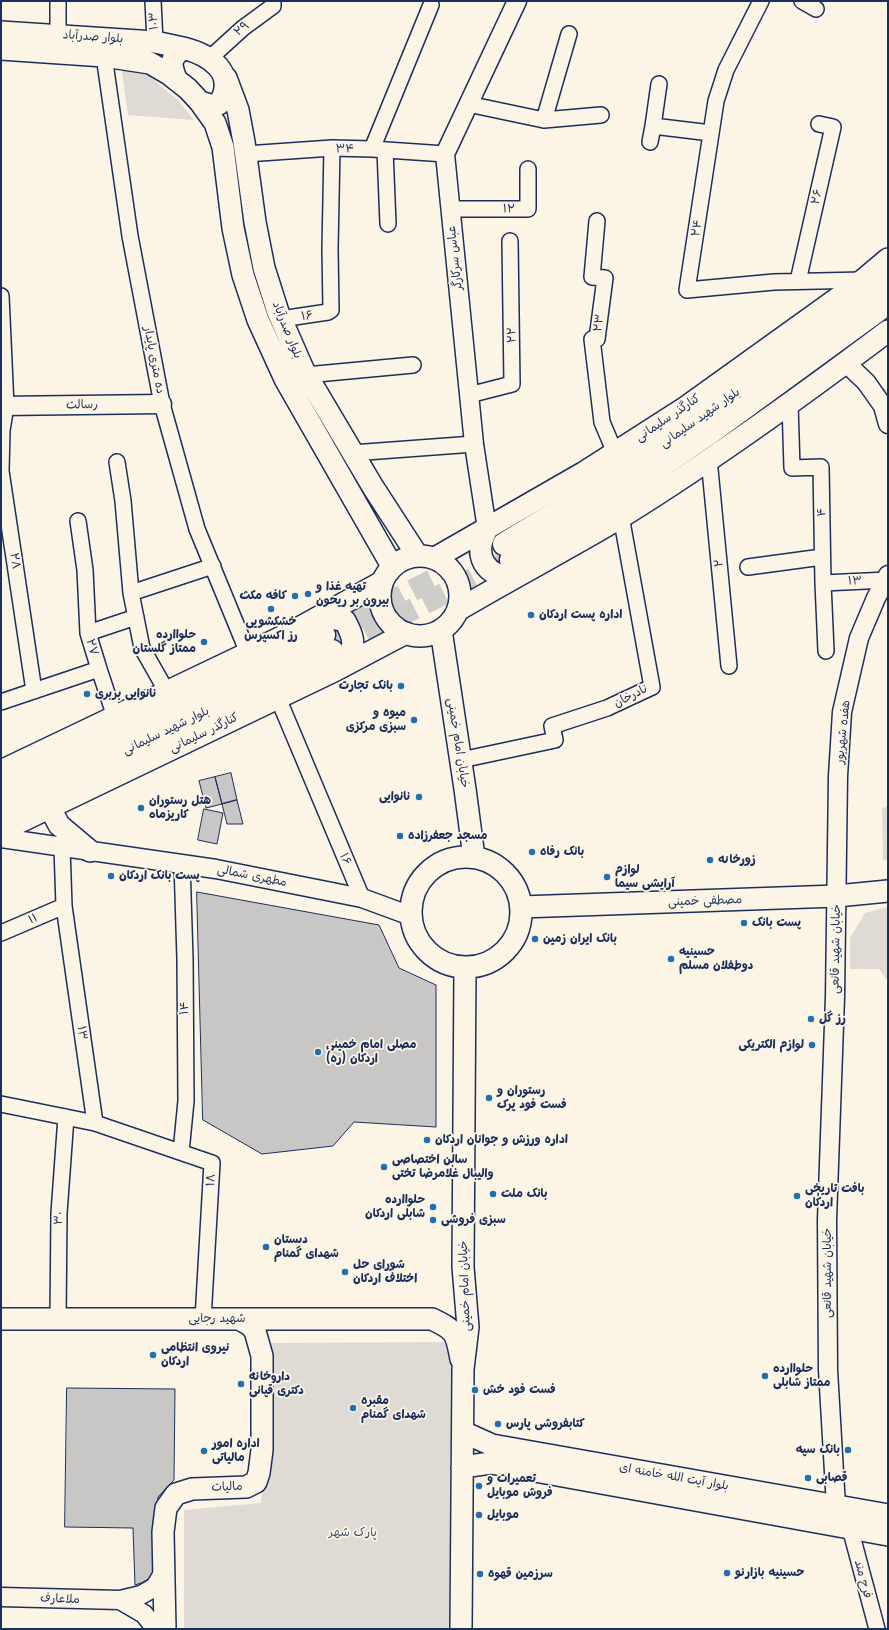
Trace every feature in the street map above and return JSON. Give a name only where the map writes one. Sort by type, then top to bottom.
[{"type":"main road","name":"بلوار صدرآباد","points":[[1,32],[155,42],[184,48]]},
{"type":"main road","points":[[184,48],[196,51],[210,58],[220,68],[226,78],[224,94],[219,104],[214,106],[200,102],[176,79],[172,65],[173,58],[184,48]]},
{"type":"main road","name":"بلوار صدرآباد","points":[[1,49],[104,56],[150,64],[176,79]]},
{"type":"main road","name":"بلوار صدرآباد","points":[[226,78],[238,110],[246,154],[255,222],[264,268],[281,319],[306,375],[352,453],[426,557]]},
{"type":"main road","name":"بلوار صدرآباد","points":[[200,102],[215,122],[223,147],[233,228],[243,275],[258,320],[285,379],[387,574]]},
{"type":"main road","name":"کنارگذر سلیمانی","points":[[426,557],[487,529],[615,453],[686,407],[863,280],[888,258]]},
{"type":"main road","name":"بلوار شهید سلیمانی","points":[[510,561],[609,481],[698,420],[888,281]]},
{"type":"main road","name":"بلوار شهید سلیمانی","points":[[510,561],[618,496],[707,435],[888,303]]},
{"type":"main road","points":[[458,610],[460,598],[459,585],[454,574],[446,564],[426,557],[404,559],[387,574],[380,595],[382,608],[388,620],[398,629],[406,633],[421,636],[441,630],[451,622],[458,610],[510,561],[621,516],[710,459],[790,404],[888,331]]},
{"type":"main road","points":[[487,529],[482,538],[480,548],[482,558],[487,567],[495,574],[505,577],[510,561]]},
{"type":"main road","name":"کنارگذر سلیمانی","points":[[1,831],[278,698],[387,574]]},
{"type":"main road","name":"خیابان امام خمینی","points":[[441,630],[474,857]]},
{"type":"main road","name":"کنارگذر سلیمانی","points":[[1,771],[248,653],[406,633]]},
{"type":"main road","name":"بلوار شهید سلیمانی","points":[[1,791],[327,643]]},
{"type":"main road","name":"بلوار شهید سلیمانی","points":[[1,811],[327,643]]},
{"type":"main road","points":[[50,808],[59,825],[90,851]]},
{"type":"main road","points":[[458,857],[474,857],[492,862],[506,873],[517,889],[522,907],[520,926],[513,942],[500,956],[483,965],[465,968],[449,964],[435,957],[423,946],[415,932],[411,916],[412,900],[418,884],[428,871],[442,862],[458,857]]},
{"type":"main road","name":"مصطفی خمینی","points":[[522,907],[837,896],[888,891]]},
{"type":"main road","name":"خیابان امام خمینی","points":[[461,1629],[463,1369],[468,1327],[463,1278],[465,968]]},
{"type":"main road","points":[[432,1319],[450,1311],[460,1300],[463,1278]]},
{"type":"main road","name":"شهید رجایی","points":[[1,1319],[432,1319]]},
{"type":"main road","points":[[432,1319],[450,1328],[457,1339],[463,1369]]},
{"type":"main road","points":[[239,1320],[250,1325],[255,1331],[262,1356]]},
{"type":"main road","points":[[262,1356],[270,1336],[286,1320]]},
{"type":"main road","name":"مالیات","points":[[164,1572],[163,1532],[166,1508],[176,1494],[192,1489],[246,1487],[256,1482],[259,1473],[262,1450],[262,1356]]},
{"type":"main road","name":"بلوار آیت الله خامنه ای","points":[[463,1432],[492,1445],[888,1515]]},
{"type":"main road","name":"بلوار آیت الله خامنه ای","points":[[462,1467],[491,1463],[888,1535]]},
{"type":"main road","points":[[164,1572],[165,1629]]},
{"type":"street","points":[[58,1],[58,35]]},
{"type":"street","name":"۱۰۳","points":[[154,1],[155,42]]},
{"type":"street","name":"۲۹","points":[[210,58],[243,28],[273,6],[273,1]]},
{"type":"street","name":"عباس سرکارگر","points":[[487,529],[474,444],[445,154],[517,1]]},
{"type":"street","name":"۲۴","points":[[761,1],[726,70],[716,101],[687,290],[774,282],[863,280]]},
{"type":"street","points":[[802,1],[816,9]]},
{"type":"street","points":[[388,224],[378,149],[431,5]]},
{"type":"street","points":[[544,120],[569,34]]},
{"type":"street","name":"ده متری پایدار","points":[[104,56],[130,236],[162,404],[197,529],[248,653]]},
{"type":"street","points":[[650,142],[659,84]]},
{"type":"street","points":[[468,104],[544,120],[601,115]]},
{"type":"street","name":"۲۶","points":[[798,281],[833,127],[819,124]]},
{"type":"street","points":[[653,126],[711,133]]},
{"type":"street","name":"۳۴","points":[[246,154],[332,148],[378,149],[445,154]]},
{"type":"street","name":"۱۶","points":[[281,319],[328,312],[331,310],[330,249],[332,148]]},
{"type":"street","name":"۱۲","points":[[450,209],[528,209],[528,169]]},
{"type":"street","name":"۲۳","points":[[597,221],[592,277],[605,278],[597,339],[592,339],[602,422],[615,453]]},
{"type":"street","name":"۲۲","points":[[469,395],[512,384],[510,241]]},
{"type":"street","points":[[1,296],[3,406]]},
{"type":"street","points":[[846,363],[866,382],[883,406],[888,424]]},
{"type":"street","points":[[306,375],[413,366]]},
{"type":"street","name":"رسالت","points":[[3,406],[162,404]]},
{"type":"street","name":"۴","points":[[790,404],[792,468],[821,467],[822,582],[826,651]]},
{"type":"street","name":"۲۸","points":[[3,406],[2,471],[34,692]]},
{"type":"street","points":[[352,453],[474,444]]},
{"type":"street","name":"۲","points":[[710,459],[729,666]]},
{"type":"street","points":[[117,462],[123,501],[131,593],[142,648],[167,692]]},
{"type":"street","name":"نادرخان","points":[[461,760],[555,740],[552,726],[607,708],[652,688],[621,516]]},
{"type":"street","name":"۲۷","points":[[1,702],[99,669],[88,633],[85,570],[78,521]]},
{"type":"street","points":[[748,567],[822,557]]},
{"type":"street","points":[[131,593],[213,566]]},
{"type":"street","name":"۱۳","points":[[822,582],[887,578]]},
{"type":"street","name":"هفده شهریور","points":[[837,896],[838,776],[842,712],[859,638],[876,598],[887,578]]},
{"type":"street","points":[[88,633],[136,617]]},
{"type":"street","points":[[99,669],[115,717]]},
{"type":"street","name":"۱۶","points":[[278,698],[362,898]]},
{"type":"street","name":"مطهری شمالی","points":[[1,838],[182,863],[362,898],[411,916]]},
{"type":"street","name":"۱۳","points":[[62,847],[64,906],[95,1123]]},
{"type":"street","name":"۱۴","points":[[181,1152],[186,1101],[185,959],[182,863]]},
{"type":"street","name":"خیابان شهید قانعی","points":[[836,1506],[828,1370],[828,1220],[837,896]]},
{"type":"street","name":"۱۱","points":[[1,933],[64,906]]},
{"type":"street","points":[[1,1104],[95,1123]]},
{"type":"street","name":"۳۰","points":[[58,1319],[59,1213],[66,1117]]},
{"type":"street","name":"۱۸","points":[[95,1123],[212,1163],[203,1319]]},
{"type":"street","name":"فرح مند","points":[[836,1506],[850,1528],[877,1629]]},
{"type":"street","points":[[120,1600],[141,1595],[155,1587],[164,1572]]},
{"type":"street","name":"ملاعارف","points":[[1,1597],[120,1600]]},
{"type":"street","points":[[120,1600],[144,1614],[156,1629]]},
{"type":"green space","points":[[121,65],[149,76],[178,100],[194,120],[128,115]]},
{"type":"green space","points":[[888,806],[888,861],[883,860],[882,808]]},
{"type":"green space","points":[[888,907],[888,979],[886,979],[879,969],[850,969],[850,938],[865,913]]},
{"type":"green space","name":"پارک شهر","points":[[451,1342],[449,1629],[184,1629],[184,1510],[261,1503],[271,1343]]},
{"type":"building","points":[[231,773],[237,800],[222,804],[215,777]]},
{"type":"building","points":[[215,777],[222,804],[206,808],[199,781]]},
{"type":"building","points":[[237,800],[243,824],[227,824],[222,804]]},
{"type":"building","points":[[204,809],[223,813],[217,844],[198,840]]},
{"type":"building","name":"مصلی امام خمینی (ره) اردکان","points":[[197,892],[379,925],[399,968],[436,985],[436,1127],[354,1122],[333,1146],[262,1154],[203,1120]]},
{"type":"building","points":[[67,1388],[175,1389],[174,1480],[158,1497],[156,1569],[154,1576],[141,1583],[135,1585],[133,1528],[65,1527]]},
{"type":"tunnel","points":[[324,635],[504,544]]},
{"type":"tunnel","points":[[336,648],[507,562]]},
{"type":"place","name":"تهیه غذا و بیرون بر ریحون","points":[[308,594]]},
{"type":"place","name":"کافه مکث","points":[[295,596]]},
{"type":"place","name":"خشکشویی رز اکسپرس","points":[[271,609]]},
{"type":"place","name":"اداره پست اردکان","points":[[531,615]]},
{"type":"place","name":"حلواارده ممتاز گلستان","points":[[204,642]]},
{"type":"place","name":"بانک تجارت","points":[[401,686]]},
{"type":"place","name":"نانوایی بربری","points":[[87,694]]},
{"type":"place","name":"میوه و سبزی مرکزی","points":[[414,720]]},
{"type":"place","name":"نانوایی","points":[[419,797]]},
{"type":"place","name":"هتل رستوران کاریزماه","points":[[141,808]]},
{"type":"place","name":"مسجد جعفرزاده","points":[[400,836]]},
{"type":"place","name":"بانک رفاه","points":[[532,852]]},
{"type":"place","name":"زورخانه","points":[[710,860]]},
{"type":"place","name":"پست بانک اردکان","points":[[111,876]]},
{"type":"place","name":"لوازم آرایشی سیما","points":[[607,877]]},
{"type":"place","name":"پست بانک","points":[[744,923]]},
{"type":"place","name":"بانک ایران زمین","points":[[535,939]]},
{"type":"place","name":"حسینیه دوطفلان مسلم","points":[[671,959]]},
{"type":"place","name":"رز گل","points":[[811,1019]]},
{"type":"place","name":"لوازم الکتریکی","points":[[812,1045]]},
{"type":"place","name":"مصلی امام خمینی (ره) اردکان","points":[[318,1052]]},
{"type":"place","name":"رستوران و فست فود پرک","points":[[489,1098]]},
{"type":"place","name":"اداره ورزش و جوانان اردکان","points":[[427,1140]]},
{"type":"place","name":"سالن اختصاصی والیبال غلامرضا تختی","points":[[384,1167]]},
{"type":"place","name":"بانک ملت","points":[[493,1194]]},
{"type":"place","name":"بافت تاریخی اردکان","points":[[797,1196]]},
{"type":"place","name":"حلواارده شابلی اردکان","points":[[433,1207]]},
{"type":"place","name":"سبزی فروشی","points":[[433,1220]]},
{"type":"place","name":"دبستان شهدای گمنام","points":[[266,1247]]},
{"type":"place","name":"شورای حل اختلاف اردکان","points":[[345,1272]]},
{"type":"place","name":"نیروی انتظامی اردکان","points":[[153,1355]]},
{"type":"place","name":"حلواارده ممتاز شابلی","points":[[765,1376]]},
{"type":"place","name":"داروخانه دکتری قپانی","points":[[241,1384]]},
{"type":"place","name":"فست فود خش","points":[[475,1390]]},
{"type":"place","name":"مقبره شهدای گمنام","points":[[353,1408]]},
{"type":"place","name":"کتابفروشی پارس","points":[[498,1424]]},
{"type":"place","name":"بانک سپه","points":[[848,1450]]},
{"type":"place","name":"اداره امور مالیاتی","points":[[204,1451]]},
{"type":"place","name":"قصابی","points":[[808,1478]]},
{"type":"place","name":"تعمیرات و فروش موبایل","points":[[479,1486]]},
{"type":"place","name":"موبایل","points":[[479,1515]]},
{"type":"place","name":"حسینیه بازارنو","points":[[727,1573]]},
{"type":"place","name":"سرزمین قهوه","points":[[480,1574]]}]
